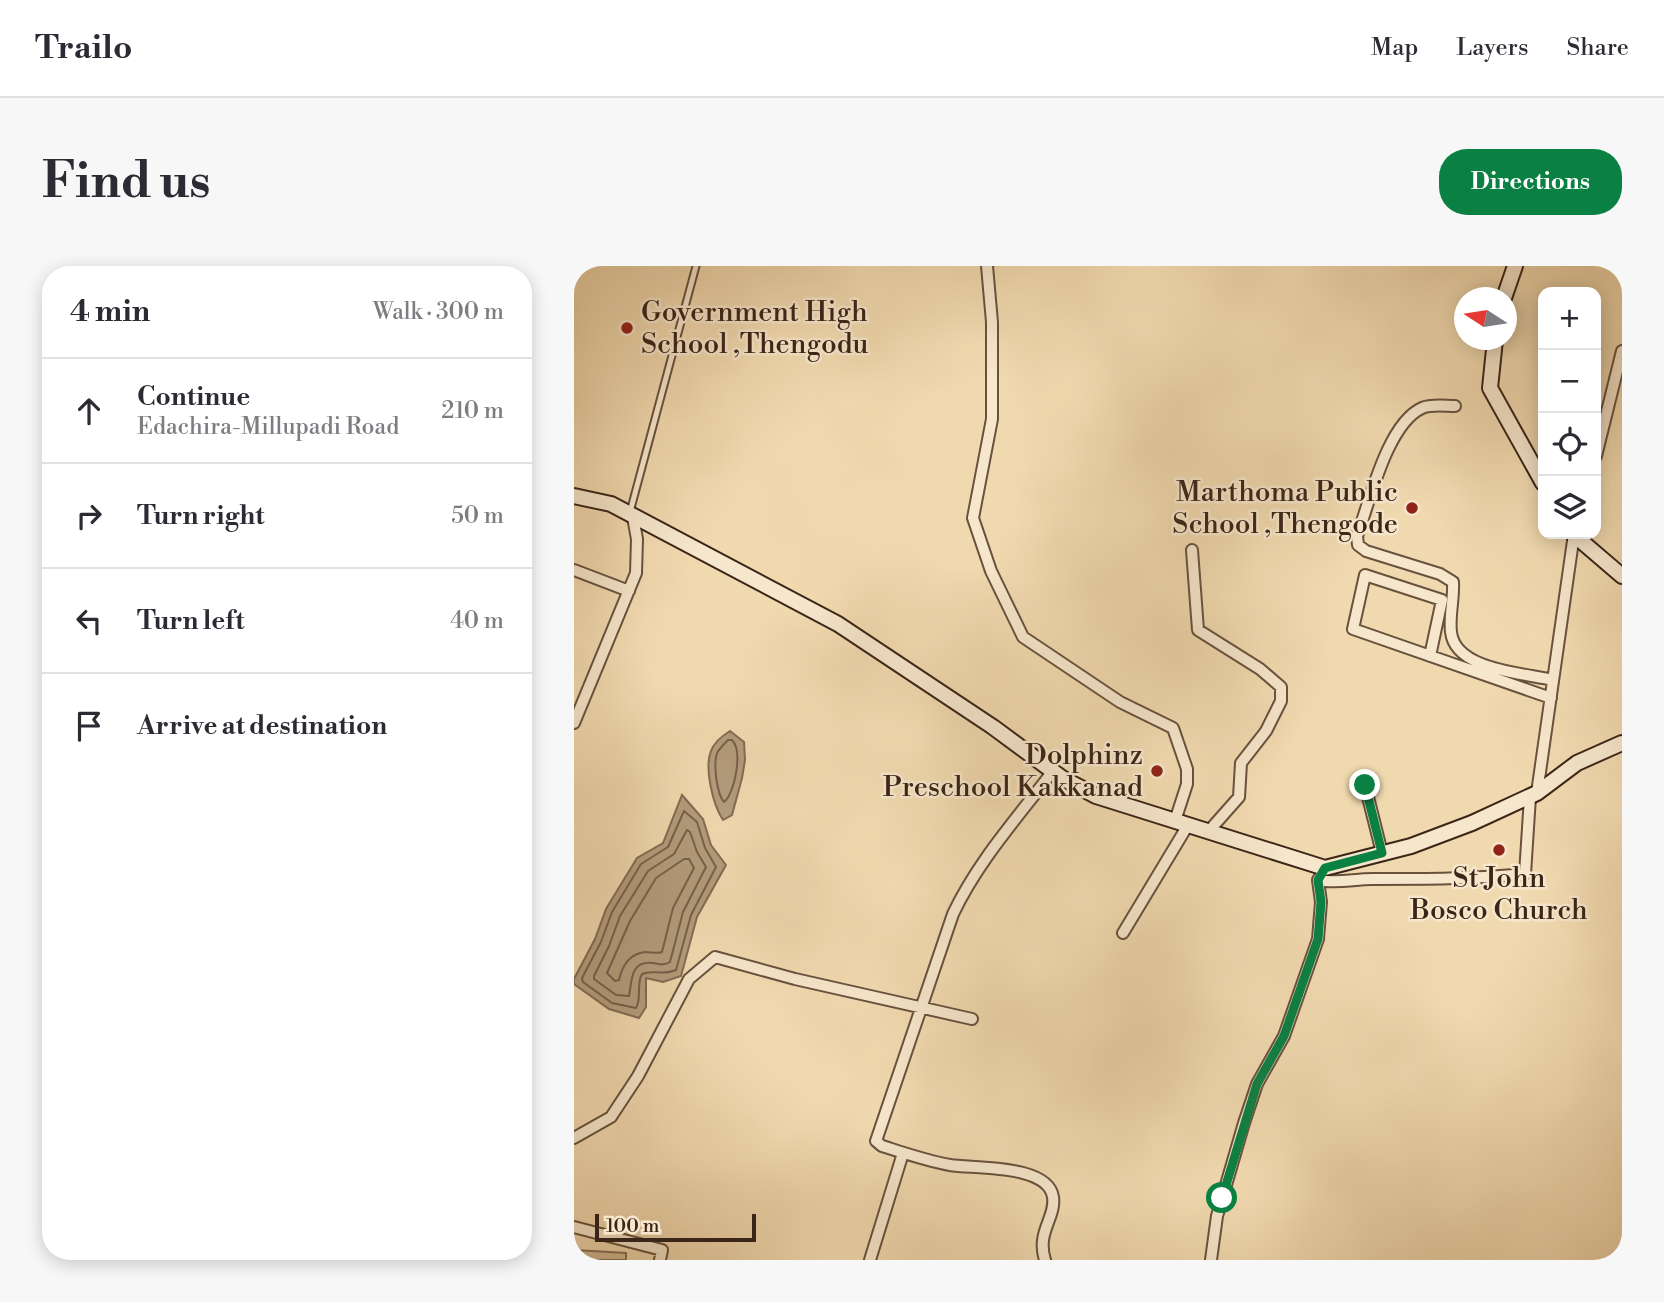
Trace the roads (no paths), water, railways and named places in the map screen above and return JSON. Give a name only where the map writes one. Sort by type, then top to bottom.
[{"type":"main road","points":[[1508,287],[1516,266]]},
{"type":"main road","points":[[1494,350],[1490,388],[1539,476]]},
{"type":"main road","points":[[574,496],[611,504],[838,624],[993,727],[1053,771],[1096,796],[1208,832],[1322,874],[1472,824],[1534,795],[1577,763],[1622,744]]},
{"type":"main road","points":[[1579,539],[1622,576]]},
{"type":"street","points":[[987,266],[992,322],[992,419],[973,518],[991,571],[1023,637],[1120,702],[1172,727],[1188,769],[1181,823],[1123,933]]},
{"type":"street","points":[[1601,436],[1622,351]]},
{"type":"street","points":[[1455,406],[1425,407],[1403,424],[1391,440],[1357,536],[1358,545],[1366,551],[1440,574],[1453,582],[1451,632],[1455,647],[1463,656],[1481,664],[1553,680]]},
{"type":"street","points":[[574,723],[636,573],[637,539],[631,516]]},
{"type":"street","points":[[1322,874],[1333,883],[1353,879],[1434,880],[1525,874],[1534,795],[1572,539]]},
{"type":"street","points":[[1192,550],[1198,631],[1261,669],[1281,687],[1281,701],[1266,731],[1241,763],[1239,797],[1208,832]]},
{"type":"street","points":[[574,570],[629,591]]},
{"type":"street","points":[[1430,656],[1442,600],[1365,575],[1353,628],[1430,656],[1550,698]]},
{"type":"street","points":[[1045,1260],[1041,1249],[1043,1233],[1053,1199],[1049,1187],[1035,1177],[1014,1171],[949,1165],[882,1146],[876,1140],[953,914],[967,886],[1053,771]]},
{"type":"street","points":[[1365,785],[1382,853]]},
{"type":"street","points":[[1211,1260],[1217,1216],[1257,1084],[1284,1036],[1318,939],[1322,874]]},
{"type":"street","points":[[574,1138],[611,1117],[638,1076],[689,979],[715,957],[920,1008],[972,1018]]},
{"type":"street","points":[[870,1260],[903,1153]]},
{"type":"street","points":[[574,1227],[662,1250],[660,1260]]},
{"type":"lane","points":[[631,516],[696,266]]},
{"type":"water","points":[[730,731],[744,742],[745,760],[732,815],[723,820],[711,786],[709,758],[714,745]]},
{"type":"water","points":[[682,795],[703,819],[711,845],[726,865],[697,917],[681,976],[663,982],[646,978],[646,1007],[639,1018],[609,1009],[574,984],[574,979],[595,939],[606,909],[637,858],[663,843]]},
{"type":"place","name":"Government High School ,Thengodu","points":[[627,328]]},
{"type":"place","name":"Marthoma Public School ,Thengode","points":[[1412,508]]},
{"type":"place","name":"Dolphinz Preschool Kakkanad","points":[[1157,771]]},
{"type":"place","name":"St John Bosco Church","points":[[1499,850]]}]
